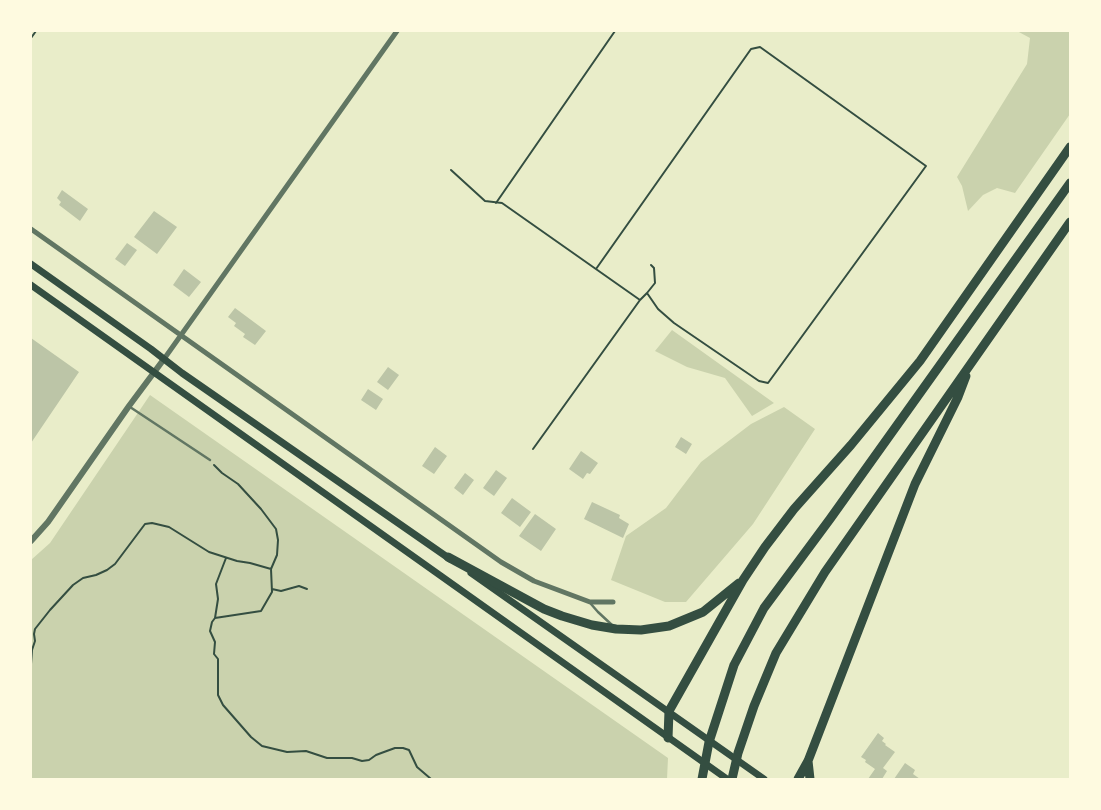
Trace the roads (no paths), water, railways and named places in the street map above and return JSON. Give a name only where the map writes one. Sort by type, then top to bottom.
[{"type":"highway","points":[[668,738],[669,711],[743,580],[765,547],[794,509],[851,445],[920,361],[1070,148]]},
{"type":"highway","points":[[702,779],[708,742],[734,665],[764,608],[836,511],[1070,182]]},
{"type":"highway","points":[[732,779],[738,753],[754,706],[776,653],[826,572],[1070,222]]},
{"type":"highway","points":[[798,779],[808,761],[915,484],[958,397],[970,364]]},
{"type":"highway","points":[[448,557],[544,609],[562,616],[592,624],[641,630],[669,626],[703,612],[743,580]]},
{"type":"highway","points":[[808,761],[810,779]]},
{"type":"main road","points":[[31,264],[164,360],[764,779]]},
{"type":"main road","points":[[31,285],[726,779]]},
{"type":"street","points":[[31,541],[48,522],[129,406],[182,336],[398,31]]},
{"type":"street","points":[[31,229],[501,562],[534,581],[590,602],[613,602]]},
{"type":"lane","points":[[129,406],[210,460]]},
{"type":"lane","points":[[590,602],[616,628]]}]
